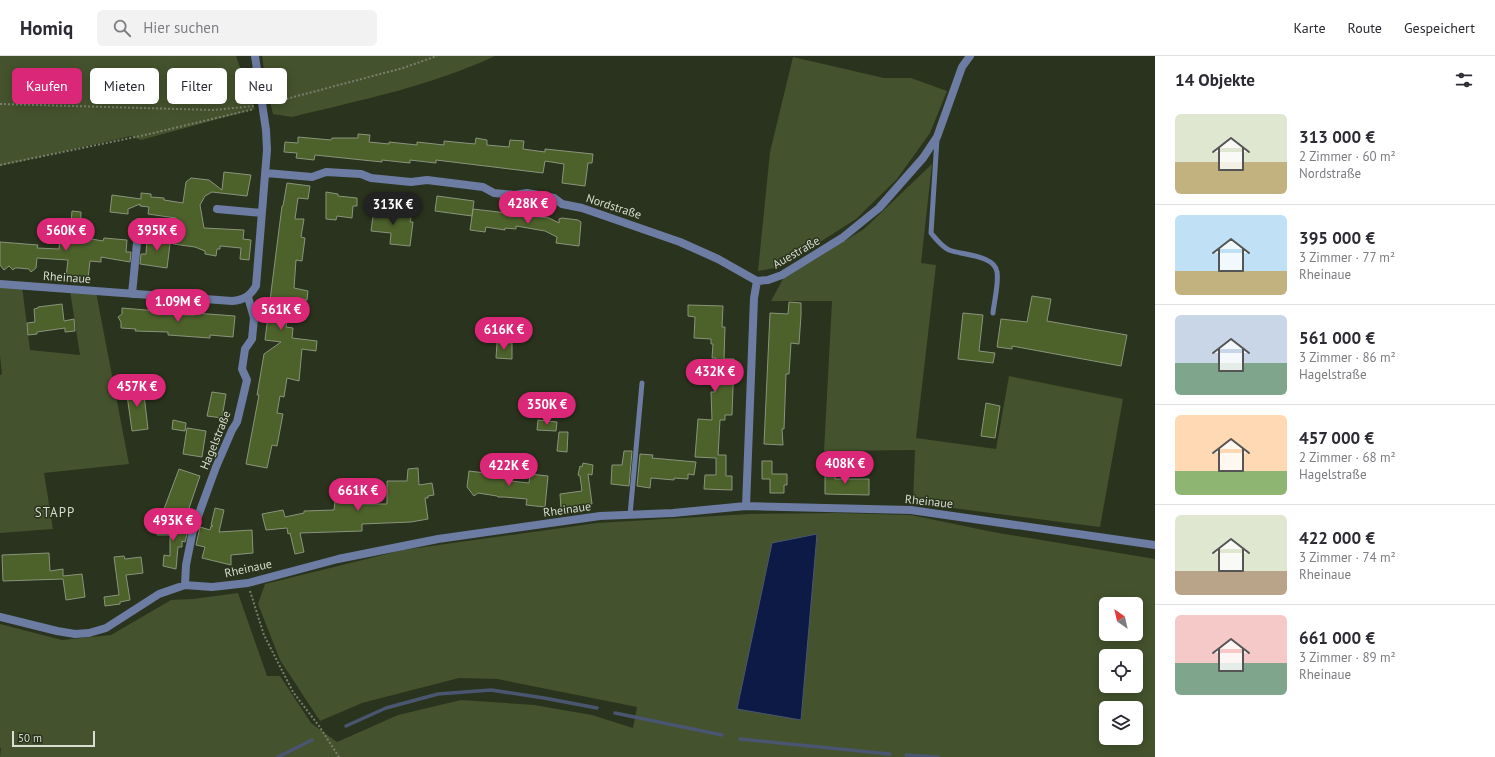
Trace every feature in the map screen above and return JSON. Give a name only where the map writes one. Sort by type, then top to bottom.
[{"type":"street","points":[[248,297],[256,286],[266,173],[266,130],[255,56]]},
{"type":"street","name":"Auestraße","points":[[757,281],[768,280],[782,275],[842,238],[879,208],[923,158],[937,137],[962,67],[970,56]]},
{"type":"street","name":"Nordstraße","points":[[266,173],[312,177],[326,172],[361,174],[371,178],[411,182],[427,180],[483,187],[494,193],[515,195],[527,193],[554,198],[562,204],[582,208],[687,244],[718,259],[757,281]]},
{"type":"street","points":[[217,209],[262,213]]},
{"type":"street","points":[[132,294],[139,222]]},
{"type":"street","points":[[746,506],[754,298],[757,281]]},
{"type":"street","name":"Rheinaue","points":[[0,284],[232,301],[241,301],[248,297]]},
{"type":"street","name":"Hagelstraße","points":[[185,585],[186,565],[193,530],[216,467],[237,422],[247,380],[242,369],[245,349],[252,339],[254,318],[248,297]]},
{"type":"street","name":"Rheinaue","points":[[0,617],[57,631],[75,634],[90,633],[106,628],[159,594],[185,585],[212,588],[248,583],[338,559],[438,539],[600,516],[673,513],[746,506],[911,510],[1155,545]]},
{"type":"lane","points":[[937,137],[931,233],[940,245],[948,249],[988,260],[995,266],[998,273],[993,313]]},
{"type":"lane","points":[[630,515],[642,383]]},
{"type":"path","points":[[0,165],[145,135],[263,106],[403,68],[437,56]]},
{"type":"path","points":[[0,104],[214,110],[263,106]]},
{"type":"path","points":[[248,583],[264,635],[293,692],[339,757]]},
{"type":"green space","points":[[0,56],[236,56],[240,68],[235,68],[235,104],[253,104],[255,109],[141,140],[131,136],[0,166]]},
{"type":"green space","points":[[262,56],[495,56],[471,67],[421,84],[292,117],[273,114],[271,104],[287,104],[287,68],[264,68]]},
{"type":"green space","points":[[793,57],[884,78],[911,78],[947,91],[930,133],[897,179],[856,219],[781,267],[758,271],[770,152]]},
{"type":"green space","points":[[932,164],[921,263],[936,265],[916,438],[996,449],[1009,376],[1123,399],[1100,527],[913,503],[915,450],[824,451],[832,301],[771,301],[783,279],[864,229]]},
{"type":"green space","points":[[0,285],[22,286],[30,350],[80,355],[70,291],[96,292],[129,464],[44,473],[53,529],[0,533],[0,375],[2,374],[0,356]]},
{"type":"green space","points":[[837,513],[911,515],[993,532],[1155,559],[1155,757],[0,757],[0,624],[62,640],[111,635],[171,600],[193,599],[238,593],[267,676],[280,676],[311,723],[337,742],[398,715],[461,700],[534,705],[592,715],[633,728],[637,707],[497,679],[459,678],[362,703],[320,721],[280,660],[258,604],[265,584],[403,550],[597,523],[749,514]]},
{"type":"water","points":[[817,534],[801,720],[737,709],[772,543]]},
{"type":"building","points":[[358,134],[370,135],[369,142],[389,144],[389,142],[417,145],[417,142],[444,145],[444,141],[475,144],[476,138],[487,140],[487,145],[509,147],[510,140],[524,141],[523,149],[545,152],[545,149],[593,154],[592,163],[588,163],[585,186],[562,183],[564,164],[545,161],[543,173],[436,160],[436,163],[410,160],[410,163],[382,160],[382,162],[315,155],[314,160],[296,158],[297,153],[284,152],[285,142],[298,143],[298,137],[331,140],[332,138],[358,138]]},
{"type":"building","points":[[224,172],[251,175],[247,196],[212,192],[205,196],[200,205],[204,228],[244,230],[243,239],[251,240],[249,260],[240,259],[241,248],[220,246],[220,249],[217,249],[216,256],[205,254],[205,251],[195,247],[173,244],[176,218],[148,214],[149,207],[140,206],[140,204],[128,209],[128,214],[110,212],[112,195],[141,199],[141,193],[151,194],[151,197],[164,198],[164,200],[183,203],[186,182],[191,178],[209,180],[222,190]]},
{"type":"building","points":[[287,183],[310,186],[308,199],[298,198],[295,219],[304,219],[301,237],[305,238],[302,261],[296,260],[294,288],[308,291],[307,300],[303,300],[302,307],[289,306],[286,327],[293,328],[292,338],[317,341],[316,351],[302,349],[299,381],[287,378],[284,397],[280,396],[277,413],[283,414],[277,446],[272,445],[267,468],[246,464],[259,395],[257,395],[264,354],[281,342],[265,340],[282,206]]},
{"type":"building","points":[[326,192],[338,194],[338,196],[357,198],[357,206],[353,206],[352,218],[337,216],[336,220],[326,219]]},
{"type":"building","points":[[437,196],[474,201],[472,216],[435,211]]},
{"type":"building","points":[[374,209],[394,212],[411,218],[410,222],[413,222],[410,246],[390,244],[391,233],[371,231]]},
{"type":"building","points":[[473,209],[549,218],[559,223],[559,219],[562,218],[578,220],[581,222],[579,246],[556,243],[557,237],[545,231],[516,226],[516,229],[505,228],[505,230],[486,227],[485,232],[470,230]]},
{"type":"building","points":[[72,211],[81,212],[80,237],[103,241],[104,238],[127,240],[126,252],[131,252],[130,262],[101,257],[101,262],[90,261],[88,279],[66,277],[68,260],[37,258],[36,268],[31,272],[29,269],[15,268],[13,270],[9,266],[4,270],[0,265],[0,242],[38,245],[37,248],[59,249],[60,236],[70,236]]},
{"type":"building","points":[[153,234],[171,236],[167,268],[140,264],[141,254],[146,254],[147,239],[152,240]]},
{"type":"building","points":[[1032,296],[1051,299],[1047,321],[1127,335],[1121,366],[1012,346],[1012,349],[997,347],[1001,319],[1027,322]]},
{"type":"building","points":[[789,302],[801,303],[801,315],[799,344],[791,343],[789,374],[786,374],[784,429],[782,429],[783,445],[764,444],[770,313],[788,314]]},
{"type":"building","points":[[62,304],[64,321],[74,319],[75,331],[65,332],[65,328],[37,332],[37,334],[28,335],[27,323],[35,322],[34,309],[38,307]]},
{"type":"building","points":[[688,305],[723,306],[722,327],[725,327],[724,359],[734,359],[732,415],[725,415],[725,420],[720,420],[718,455],[726,455],[726,476],[732,476],[732,490],[704,489],[705,475],[716,475],[716,458],[695,457],[698,419],[712,420],[711,392],[715,392],[716,358],[712,358],[713,344],[711,344],[711,339],[694,338],[695,317],[688,316]]},
{"type":"building","points":[[122,308],[170,312],[170,314],[195,315],[195,313],[235,316],[233,337],[210,335],[210,338],[168,335],[168,332],[135,331],[136,329],[121,328],[121,322],[118,317],[122,314]]},
{"type":"building","points":[[963,313],[983,315],[979,351],[995,353],[993,363],[958,359]]},
{"type":"building","points":[[497,343],[512,343],[512,359],[496,358]]},
{"type":"building","points":[[143,386],[148,429],[132,431],[126,388]]},
{"type":"building","points":[[212,392],[226,394],[222,418],[207,416]]},
{"type":"building","points":[[986,403],[1000,406],[995,438],[981,436]]},
{"type":"building","points":[[173,420],[186,423],[185,431],[172,429]]},
{"type":"building","points":[[538,420],[557,422],[556,431],[537,430]]},
{"type":"building","points":[[187,428],[206,431],[202,457],[183,454]]},
{"type":"building","points":[[559,432],[568,432],[567,452],[557,451]]},
{"type":"building","points":[[624,451],[632,451],[629,486],[611,484],[612,465],[622,465]]},
{"type":"building","points":[[640,454],[653,455],[652,458],[696,462],[694,475],[688,474],[688,479],[674,478],[674,480],[651,478],[650,488],[637,486]]},
{"type":"building","points":[[762,461],[772,461],[772,474],[787,474],[787,485],[784,485],[784,493],[770,493],[770,479],[762,479]]},
{"type":"building","points":[[583,463],[593,465],[592,475],[588,474],[592,504],[561,509],[560,494],[582,491],[580,476],[578,475],[580,466],[582,467]]},
{"type":"building","points":[[486,464],[495,465],[494,473],[500,474],[500,476],[511,477],[510,481],[529,483],[530,474],[548,476],[545,507],[526,505],[527,499],[498,497],[478,493],[474,496],[467,487],[469,471],[485,473]]},
{"type":"building","points":[[418,468],[419,485],[432,483],[434,495],[425,498],[428,519],[411,522],[362,524],[362,531],[300,533],[304,552],[295,554],[290,533],[288,534],[287,528],[266,530],[262,514],[283,510],[285,517],[304,513],[304,511],[334,510],[335,501],[360,501],[360,504],[387,504],[387,481],[407,481],[408,469]]},
{"type":"building","points":[[179,469],[200,476],[186,517],[164,509]]},
{"type":"building","points":[[825,469],[835,469],[835,479],[869,479],[869,495],[825,494]]},
{"type":"building","points":[[215,508],[224,510],[219,532],[252,530],[253,553],[231,555],[231,565],[202,558],[205,547],[196,545],[200,527],[210,530],[211,526],[213,526],[211,525]]},
{"type":"building","points":[[158,525],[189,526],[185,542],[182,541],[182,547],[178,547],[176,569],[163,566],[164,555],[170,556],[170,535],[157,535]]},
{"type":"building","points":[[49,553],[50,571],[63,569],[63,576],[82,574],[85,597],[66,600],[63,579],[3,581],[2,555]]},
{"type":"building","points":[[124,556],[125,559],[141,557],[143,573],[126,575],[130,600],[120,602],[120,604],[105,606],[104,597],[119,595],[114,557]]},
{"type":"waterway","points":[[346,726],[386,708],[438,694],[491,690],[597,708]]},
{"type":"waterway","points":[[615,713],[722,735]]},
{"type":"waterway","points":[[740,739],[890,754]]},
{"type":"waterway","points":[[278,757],[312,740]]},
{"type":"waterway","points":[[906,755],[938,757]]},
{"type":"district","name":"STAPP","points":[[55,512]]}]
